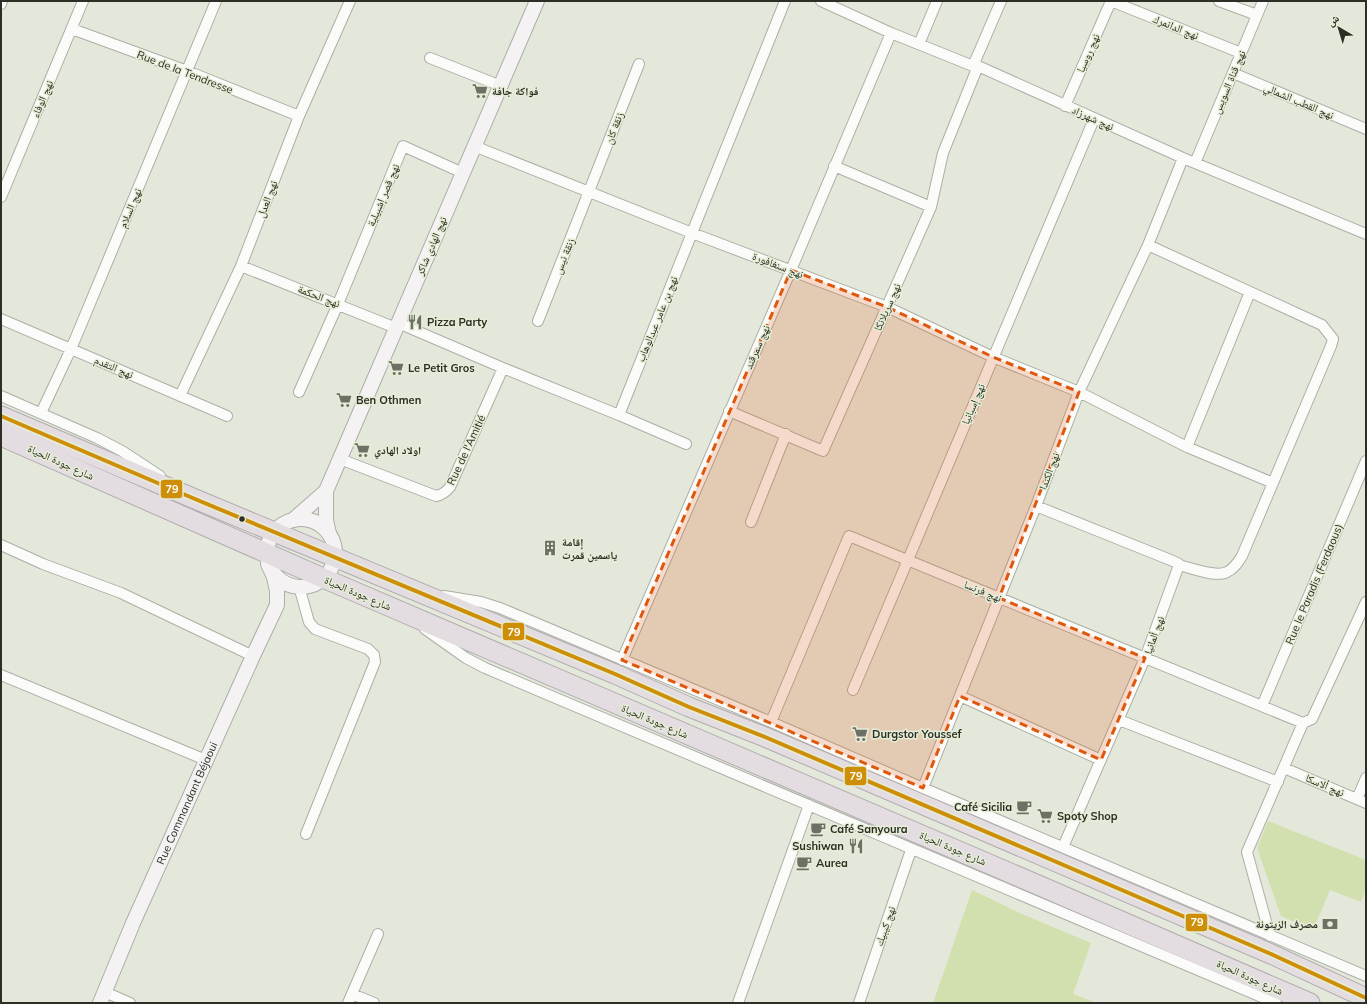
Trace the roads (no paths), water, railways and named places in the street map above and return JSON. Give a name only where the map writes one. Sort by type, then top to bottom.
[{"type":"highway","name":"شارع جودة الحياة","points":[[1,416],[195,499],[335,556],[615,674],[689,707],[779,743],[1264,950],[1366,998]]},
{"type":"highway","name":"شارع جودة الحياة","points":[[1,436],[267,559],[312,585],[406,613],[1310,1003]]},
{"type":"street","name":"نهج الوفاء","points":[[1,197],[3,184],[83,1]]},
{"type":"street","name":"نهج السلام","points":[[41,413],[72,349],[216,1]]},
{"type":"street","name":"نهج العدل","points":[[180,396],[241,266],[298,116],[350,1]]},
{"type":"street","name":"نهج الهادي شاكر","points":[[326,491],[537,1]]},
{"type":"street","name":"نهج بن عامر عبدالوهاب","points":[[619,415],[785,1]]},
{"type":"street","name":"نهج شهرزاد","points":[[821,1],[891,33],[975,66],[1183,158],[1366,234]]},
{"type":"street","points":[[919,44],[937,1]]},
{"type":"street","name":"نهج سريلانكا","points":[[729,410],[823,450],[931,207],[943,153],[1001,1]]},
{"type":"street","name":"نهج الدانمرك","points":[[1111,1],[1241,52]]},
{"type":"street","name":"نهج روسيا","points":[[1065,106],[1111,1]]},
{"type":"street","points":[[1219,1],[1257,15]]},
{"type":"street","name":"نهج قناة السويس","points":[[1195,163],[1263,1]]},
{"type":"street","name":"Rue de la Tendresse","points":[[72,29],[187,71],[298,116]]},
{"type":"street","name":"نهج سمرقند","points":[[622,660],[729,410],[791,270],[891,33]]},
{"type":"street","points":[[430,58],[500,86]]},
{"type":"street","name":"زنقة كان","points":[[590,192],[639,64]]},
{"type":"street","name":"نهج القطب الشمالي","points":[[1233,73],[1366,129]]},
{"type":"street","name":"نهج إسبانيا","points":[[853,690],[1094,119]]},
{"type":"street","name":"نهج قصر إشبيلية","points":[[338,304],[404,146],[463,173]]},
{"type":"street","name":"نهج سنغافورة","points":[[474,146],[692,233],[886,307],[993,357],[1079,392],[1187,447],[1273,483]]},
{"type":"street","name":"نهج الكندا","points":[[923,788],[1036,506],[1079,392],[1148,245],[1183,158]]},
{"type":"street","points":[[834,166],[931,207]]},
{"type":"street","name":"زنقة نيس","points":[[538,320],[590,192]]},
{"type":"street","points":[[1036,506],[1173,561],[1179,565],[1215,574],[1226,573],[1235,566],[1242,556],[1333,339],[1322,325],[1148,245]]},
{"type":"street","name":"نهج الحكمة","points":[[241,266],[338,304],[397,325]]},
{"type":"street","points":[[1187,447],[1250,292]]},
{"type":"street","points":[[299,392],[338,304]]},
{"type":"street","name":"نهج التقدم","points":[[1,319],[227,416]]},
{"type":"street","points":[[397,325],[619,415],[686,444]]},
{"type":"street","name":"Rue de l'Amitié","points":[[340,459],[436,496],[440,495],[450,487],[503,368]]},
{"type":"street","points":[[1,396],[97,438],[122,451],[195,499]]},
{"type":"street","points":[[751,522],[786,434]]},
{"type":"street","name":"Rue le Paradis (Ferdaous)","points":[[1262,706],[1366,461]]},
{"type":"street","points":[[277,605],[288,597],[312,585],[331,568],[335,556],[334,545],[329,534],[326,520],[326,491]]},
{"type":"street","points":[[293,520],[326,491]]},
{"type":"street","points":[[277,605],[277,591],[274,577],[267,559],[268,542],[274,532],[283,524],[293,520],[304,519],[313,521],[322,526],[329,534]]},
{"type":"street","name":"نهج فرنسا","points":[[771,722],[849,536],[1303,723]]},
{"type":"street","points":[[1,545],[51,567],[121,593],[253,656]]},
{"type":"street","name":"نهج ألمانيا","points":[[1063,847],[1145,658],[1179,565]]},
{"type":"street","points":[[306,834],[375,662],[374,655],[368,650],[315,629],[310,622],[312,585]]},
{"type":"street","points":[[423,593],[481,602],[500,608],[1366,976]]},
{"type":"street","points":[[1270,936],[1247,852],[1303,723],[1312,719],[1366,602]]},
{"type":"street","name":"Rue Commandant Béjaoui","points":[[102,997],[133,923],[277,605]]},
{"type":"street","points":[[406,613],[466,658],[485,668],[809,805],[1259,999],[1276,1003]]},
{"type":"street","points":[[1,675],[206,760]]},
{"type":"street","points":[[960,696],[1102,760]]},
{"type":"street","points":[[1119,720],[1278,782]]},
{"type":"street","name":"نهج ألاسكا","points":[[1284,768],[1362,801]]},
{"type":"street","points":[[1362,801],[1366,778]]},
{"type":"street","points":[[738,1003],[809,805]]},
{"type":"street","name":"نهج كيبيك","points":[[859,1003],[911,850]]},
{"type":"street","points":[[374,1003],[350,998],[378,934]]},
{"type":"street","points":[[102,997],[130,1003]]},
{"type":"place","name":"فواكة جافة","points":[[480,91]]},
{"type":"place","name":"Pizza Party","points":[[415,322]]},
{"type":"place","name":"Le Petit Gros","points":[[396,368]]},
{"type":"place","name":"Ben Othmen","points":[[344,400]]},
{"type":"place","name":"اولاد الهادي","points":[[362,450]]},
{"type":"place","name":"إقامة ياسمين قمرت","points":[[550,548]]},
{"type":"place","name":"Durgstor Youssef","points":[[860,734]]},
{"type":"place","name":"Café Sicilia","points":[[1024,807]]},
{"type":"place","name":"Spoty Shop","points":[[1045,816]]},
{"type":"place","name":"Café Sanyoura","points":[[818,829]]},
{"type":"place","name":"Sushiwan","points":[[856,846]]},
{"type":"place","name":"Aurea","points":[[804,863]]},
{"type":"place","name":"مصرف الزيتونة","points":[[1330,924]]}]
